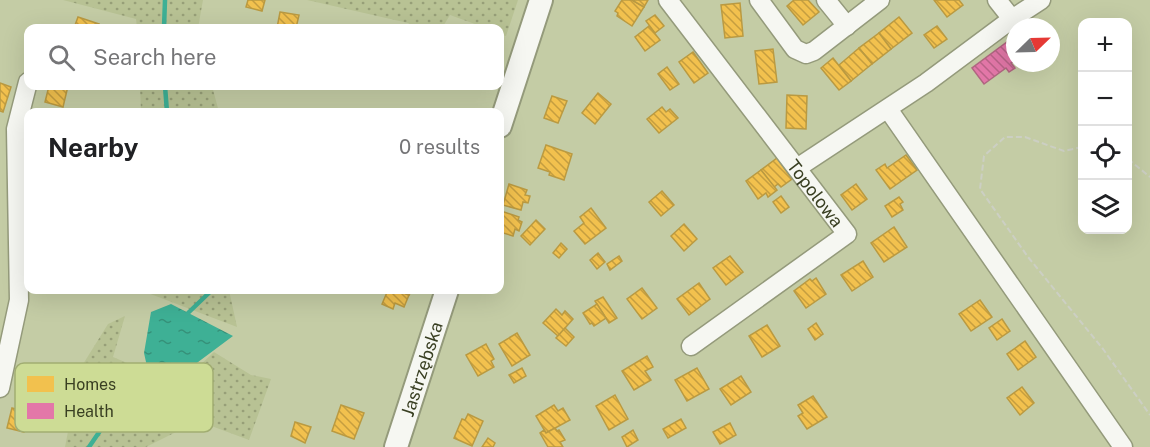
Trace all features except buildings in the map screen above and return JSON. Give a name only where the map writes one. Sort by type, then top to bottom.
[{"type":"main road","points":[[504,114],[541,0]]},
{"type":"main road","name":"Jastrzębska","points":[[396,447],[446,294]]},
{"type":"street","name":"Topolowa","points":[[668,0],[847,234],[691,346]]},
{"type":"street","points":[[759,0],[795,49],[806,54],[814,51],[880,0]]},
{"type":"street","points":[[826,0],[847,26]]},
{"type":"street","points":[[997,0],[1011,18]]},
{"type":"street","points":[[1014,18],[1041,0]]},
{"type":"street","points":[[797,168],[888,109],[1006,23]]},
{"type":"street","points":[[0,388],[19,300],[8,127],[24,90]]},
{"type":"street","points":[[888,109],[1123,447]]},
{"type":"path","points":[[1078,148],[1064,151],[1025,137],[1005,136],[984,156],[980,189],[1028,256],[1103,350],[1150,415]]},
{"type":"path","points":[[1132,162],[1150,177]]},
{"type":"green space","points":[[63,0],[203,0],[199,24],[137,24],[136,19]]},
{"type":"green space","points":[[307,0],[518,0],[506,36],[504,35],[504,24],[475,24],[450,15],[444,24],[408,23]]},
{"type":"green space","points":[[140,90],[213,90],[218,108],[141,108]]},
{"type":"green space","points":[[150,294],[230,294],[237,327]]},
{"type":"green space","points":[[125,316],[113,357],[127,363],[84,363],[108,324]]},
{"type":"green space","points":[[214,352],[251,375],[271,379],[249,440],[213,427],[213,363],[202,363]]},
{"type":"green space","points":[[68,432],[176,432],[146,447],[65,447]]},
{"type":"water","points":[[171,304],[233,336],[197,363],[146,363],[144,353],[151,312]]},
{"type":"waterway","points":[[164,24],[165,0]]},
{"type":"waterway","points":[[165,90],[167,108]]},
{"type":"waterway","points":[[188,313],[208,294]]},
{"type":"waterway","points":[[89,447],[99,432]]}]
